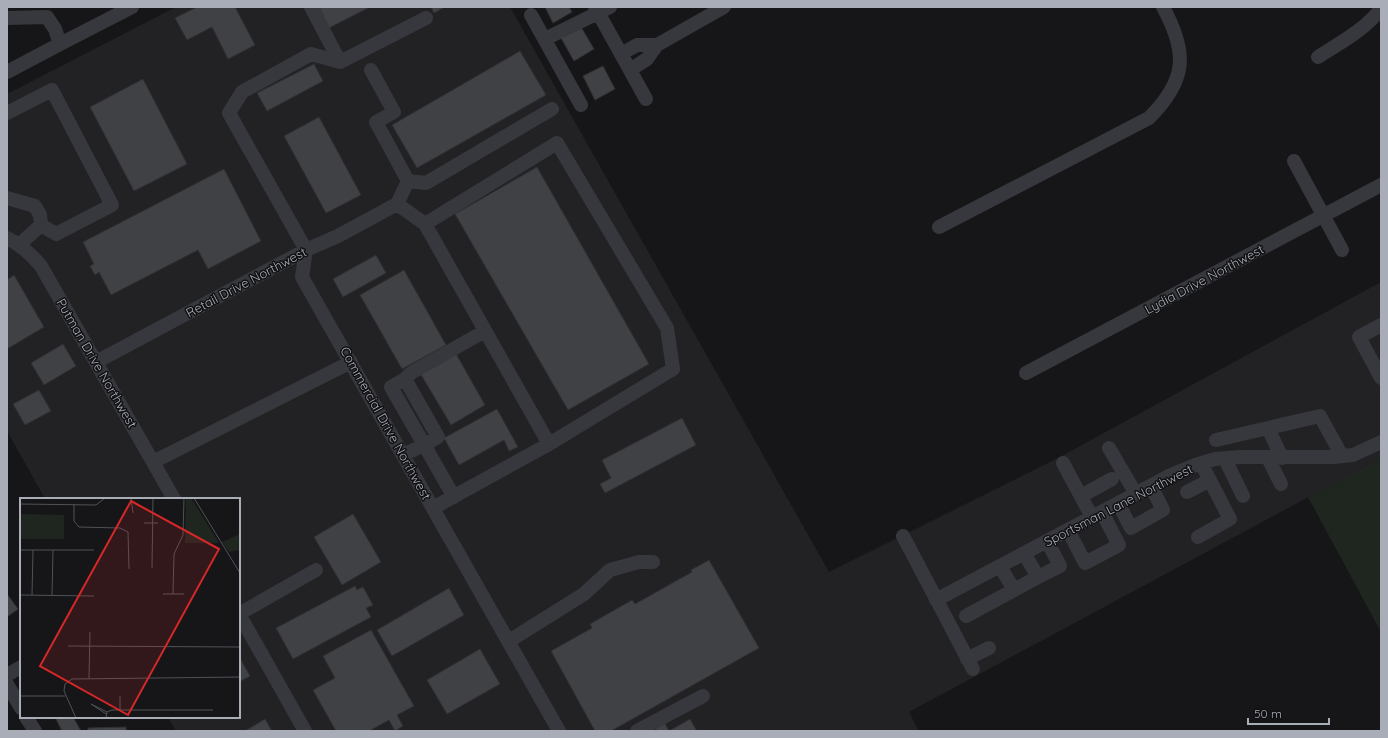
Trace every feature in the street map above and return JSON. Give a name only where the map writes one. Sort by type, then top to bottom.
[{"type":"street","points":[[7,72],[132,7]]},
{"type":"street","points":[[311,7],[340,62]]},
{"type":"street","points":[[630,70],[647,59],[657,45],[724,7]]},
{"type":"street","points":[[939,227],[1149,118],[1154,114],[1173,90],[1178,76],[1180,60],[1179,43],[1172,23],[1163,7]]},
{"type":"street","points":[[1318,57],[1359,30],[1377,15],[1381,8]]},
{"type":"street","points":[[545,39],[601,9],[621,54],[646,99]]},
{"type":"street","points":[[531,15],[581,105]]},
{"type":"street","points":[[7,18],[47,17],[55,30],[60,44]]},
{"type":"street","points":[[306,250],[229,113],[242,92],[311,54],[340,62],[426,18]]},
{"type":"street","points":[[621,54],[637,45],[657,45]]},
{"type":"street","points":[[371,70],[394,112],[376,122],[408,181]]},
{"type":"street","points":[[7,113],[52,90],[112,205],[56,234],[41,225]]},
{"type":"street","points":[[408,181],[426,183],[552,109]]},
{"type":"street","points":[[425,224],[557,143],[667,328],[673,369],[549,444],[433,508]]},
{"type":"street","points":[[1294,161],[1342,250]]},
{"type":"street","points":[[408,181],[397,204],[425,224],[549,444]]},
{"type":"street","name":"Lydia Drive Northwest","points":[[1026,373],[1381,185]]},
{"type":"street","points":[[7,198],[35,206],[40,215],[41,225]]},
{"type":"street","name":"Retail Drive Northwest","points":[[96,362],[306,250],[338,236],[397,204]]},
{"type":"street","points":[[20,244],[41,225]]},
{"type":"street","name":"Putman Drive Northwest","points":[[7,238],[20,244],[41,266],[173,498]]},
{"type":"street","name":"Commercial Drive Northwest","points":[[306,250],[302,277],[352,362],[509,641],[553,729]]},
{"type":"street","points":[[1381,325],[1359,337],[1381,378]]},
{"type":"street","points":[[372,398],[405,380],[411,373],[485,331]]},
{"type":"street","points":[[153,462],[352,362]]},
{"type":"street","points":[[403,455],[438,437],[405,380]]},
{"type":"street","points":[[392,388],[454,496]]},
{"type":"street","points":[[1216,440],[1320,416],[1342,456]]},
{"type":"street","points":[[1268,428],[1282,458]]},
{"type":"street","name":"Sportsman Lane Northwest","points":[[936,600],[1171,475],[1201,463],[1215,459],[1312,458],[1353,455],[1381,442]]},
{"type":"street","points":[[1110,448],[1136,494]]},
{"type":"street","points":[[1268,458],[1281,484]]},
{"type":"street","points":[[1225,459],[1244,496]]},
{"type":"street","points":[[1063,463],[1080,496],[1097,515],[1119,545],[1085,563],[1068,530]]},
{"type":"street","points":[[1198,537],[1230,519],[1201,463]]},
{"type":"street","points":[[421,486],[442,476]]},
{"type":"street","points":[[1080,496],[1112,479]]},
{"type":"street","points":[[1187,492],[1210,480]]},
{"type":"street","points":[[1118,503],[1131,528],[1163,510],[1151,486]]},
{"type":"street","points":[[903,536],[970,664],[989,648]]},
{"type":"street","points":[[966,616],[1060,566],[1047,541]]},
{"type":"street","points":[[1024,553],[1038,577]]},
{"type":"street","points":[[509,641],[584,594],[610,570],[639,562],[653,562]]},
{"type":"street","points":[[1000,566],[1014,590]]},
{"type":"street","points":[[240,613],[316,570]]},
{"type":"street","points":[[240,616],[305,731]]},
{"type":"street","points":[[7,675],[20,668]]},
{"type":"street","points":[[7,684],[20,706]]},
{"type":"street","points":[[637,731],[703,696]]},
{"type":"street","points":[[27,718],[35,731]]},
{"type":"shaded area","points":[[176,7],[510,7],[829,572],[1056,459],[1381,282],[1381,458],[909,712],[919,731],[176,731],[169,718],[240,718],[240,498],[44,498],[7,431],[7,94]]},
{"type":"shaded area","points":[[1381,458],[1381,632],[1308,497]]},
{"type":"building","points":[[197,7],[235,7],[255,45],[228,59],[212,27],[187,40],[175,18]]},
{"type":"building","points":[[319,7],[370,7],[329,28]]},
{"type":"building","points":[[431,7],[445,7],[434,13]]},
{"type":"building","points":[[545,7],[569,7],[572,12],[553,23]]},
{"type":"building","points":[[581,27],[594,49],[574,61],[561,38]]},
{"type":"building","points":[[520,51],[546,95],[417,168],[392,125]]},
{"type":"building","points":[[314,64],[323,81],[267,111],[257,93]]},
{"type":"building","points":[[603,66],[615,89],[595,100],[583,76]]},
{"type":"building","points":[[143,79],[187,164],[134,191],[90,107]]},
{"type":"building","points":[[319,117],[361,195],[326,213],[284,136]]},
{"type":"building","points":[[537,167],[649,364],[568,410],[455,214]]},
{"type":"building","points":[[224,169],[261,241],[208,269],[198,250],[111,295],[99,272],[95,275],[90,266],[94,264],[83,242]]},
{"type":"building","points":[[376,255],[386,273],[343,297],[333,279]]},
{"type":"building","points":[[404,270],[446,345],[402,369],[360,295]]},
{"type":"building","points":[[14,275],[44,327],[7,349],[7,280]]},
{"type":"building","points":[[63,344],[76,366],[44,385],[31,363]]},
{"type":"building","points":[[455,352],[485,405],[451,425],[420,373]]},
{"type":"building","points":[[39,390],[51,411],[25,425],[13,404]]},
{"type":"building","points":[[497,409],[518,447],[509,451],[504,440],[459,465],[444,438]]},
{"type":"building","points":[[682,418],[696,445],[605,493],[600,484],[611,478],[602,460]]},
{"type":"building","points":[[353,514],[381,562],[342,585],[314,537]]},
{"type":"building","points":[[709,560],[759,648],[611,731],[595,731],[551,651],[592,628],[590,624],[632,600],[635,604],[692,572],[691,570]]},
{"type":"building","points":[[355,586],[357,590],[363,587],[373,605],[366,608],[371,617],[293,659],[276,628]]},
{"type":"building","points":[[449,588],[464,615],[392,656],[377,630]]},
{"type":"building","points":[[7,594],[18,609],[7,617]]},
{"type":"building","points":[[371,630],[414,706],[397,715],[403,726],[395,731],[389,720],[369,731],[336,731],[313,690],[335,678],[323,656]]},
{"type":"building","points":[[480,649],[500,684],[447,714],[427,680]]},
{"type":"building","points":[[240,658],[250,676],[240,681]]},
{"type":"building","points":[[56,718],[74,718],[81,731],[62,731]]},
{"type":"building","points":[[265,719],[272,731],[245,731]]},
{"type":"building","points":[[690,719],[697,731],[669,731]]},
{"type":"building","points":[[663,720],[669,731],[657,731],[654,726]]},
{"type":"building","points":[[126,727],[126,731],[88,731],[88,728]]}]
